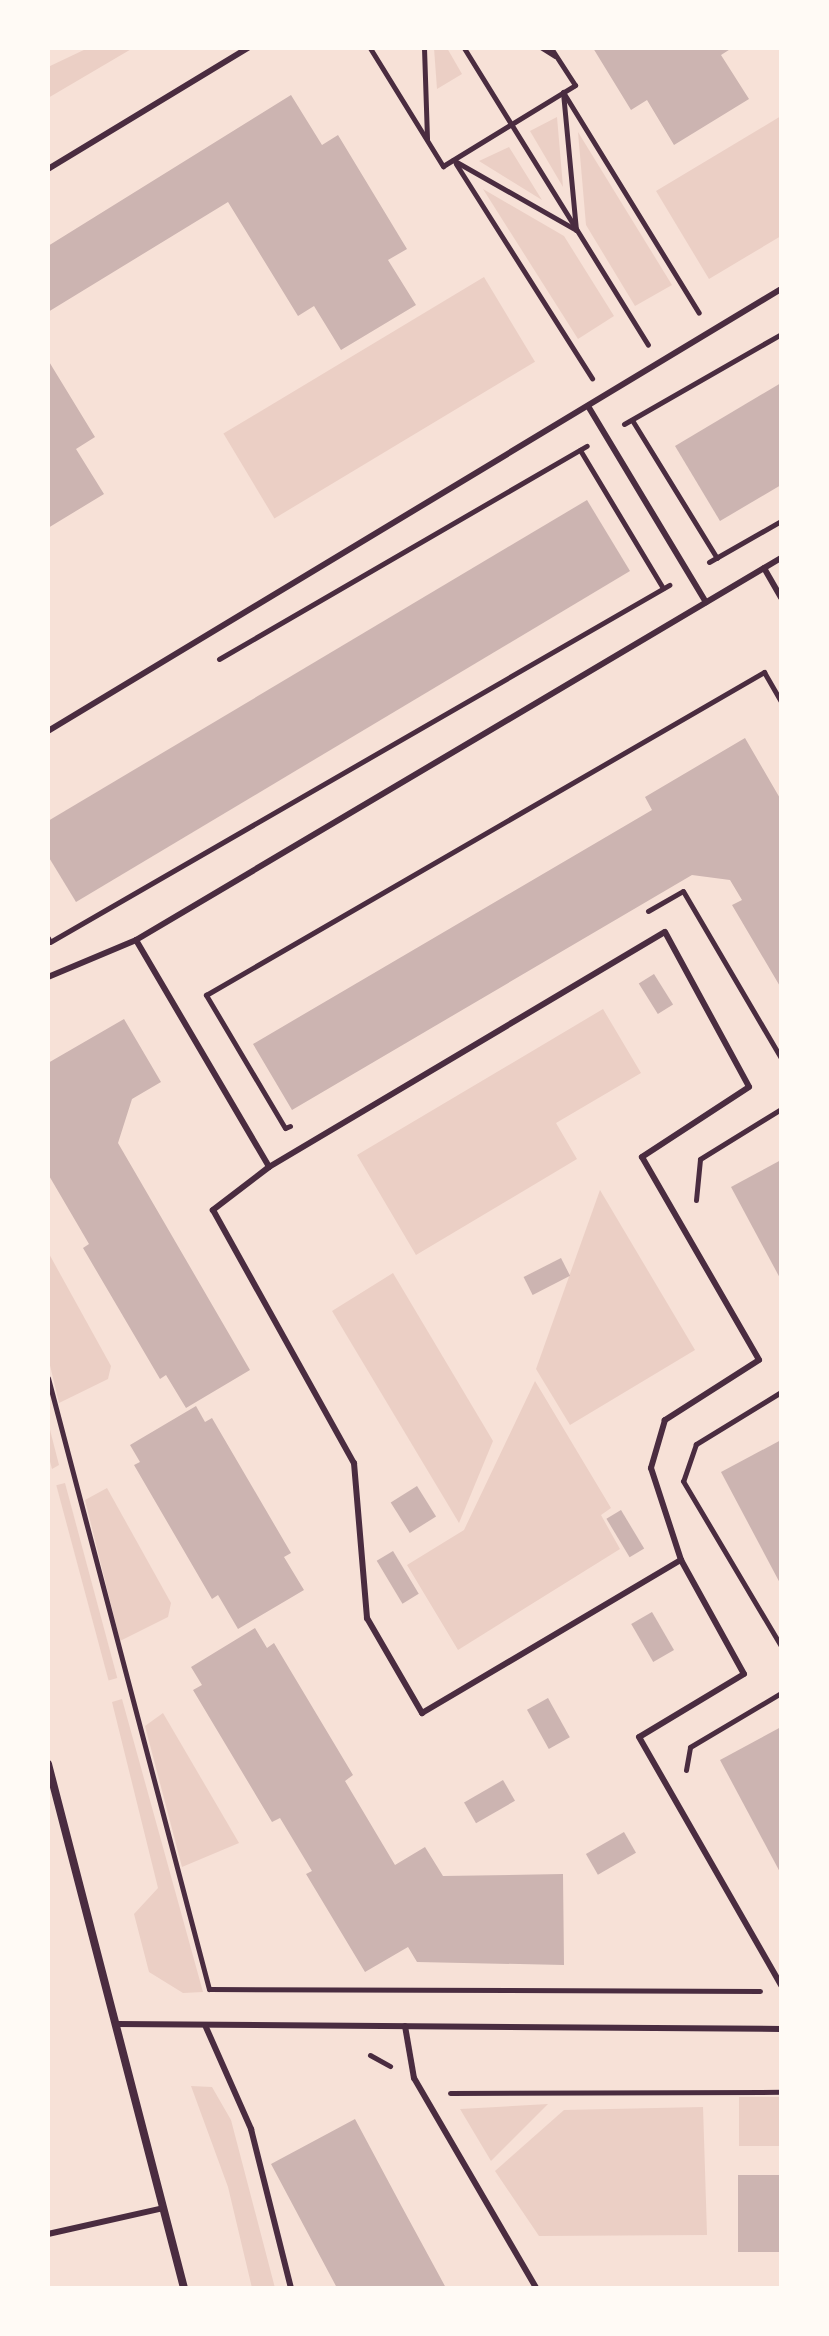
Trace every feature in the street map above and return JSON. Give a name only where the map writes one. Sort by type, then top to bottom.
[{"type":"street","points":[[48,1764],[184,2288]]},
{"type":"lane","points":[[48,169],[248,48]]},
{"type":"lane","points":[[48,731],[781,289]]},
{"type":"lane","points":[[588,406],[706,602]]},
{"type":"lane","points":[[48,977],[136,940],[781,558]]},
{"type":"lane","points":[[764,568],[781,597]]},
{"type":"lane","points":[[681,1560],[422,1713],[367,1618],[354,1463],[213,1210],[269,1167],[665,932],[749,1087],[642,1157],[759,1360],[665,1420],[651,1468],[681,1560],[744,1674],[639,1737],[781,1985]]},
{"type":"lane","points":[[136,940],[269,1167]]},
{"type":"lane","points":[[117,2024],[780,2029],[781,2018]]},
{"type":"lane","points":[[205,2025],[251,2129],[291,2288]]},
{"type":"lane","points":[[405,2026],[414,2078],[536,2288]]},
{"type":"lane","points":[[48,2234],[163,2208]]},
{"type":"path","points":[[370,48],[443,166],[575,85],[551,48]]},
{"type":"path","points":[[424,48],[427,140]]},
{"type":"path","points":[[464,48],[659,363]]},
{"type":"path","points":[[542,48],[556,56]]},
{"type":"path","points":[[563,92],[576,230]]},
{"type":"path","points":[[563,92],[710,332]]},
{"type":"path","points":[[453,160],[576,230]]},
{"type":"path","points":[[453,160],[604,395]]},
{"type":"path","points":[[212,663],[781,334]]},
{"type":"path","points":[[632,420],[717,558]]},
{"type":"path","points":[[580,450],[663,588]]},
{"type":"path","points":[[48,938],[50,942],[781,521]]},
{"type":"path","points":[[299,1120],[285,1128],[206,995],[764,672],[781,701]]},
{"type":"path","points":[[642,915],[683,891],[781,1058]]},
{"type":"path","points":[[703,1212],[695,1198],[700,1159],[781,1109]]},
{"type":"path","points":[[48,1378],[209,1989],[765,1991]]},
{"type":"path","points":[[781,1392],[696,1444],[683,1481],[781,1646]]},
{"type":"path","points":[[684,1777],[690,1747],[781,1693]]},
{"type":"path","points":[[370,2055],[455,2095],[781,2092]]},
{"type":"shaded area","points":[[88,48],[133,48],[48,98],[48,67]]},
{"type":"shaded area","points":[[434,48],[447,48],[462,74],[437,89]]},
{"type":"shaded area","points":[[781,116],[781,236],[709,279],[656,191]]},
{"type":"shaded area","points":[[557,117],[563,187],[530,131]]},
{"type":"shaded area","points":[[578,132],[672,285],[635,306],[586,225]]},
{"type":"shaded area","points":[[509,147],[542,200],[479,161]]},
{"type":"shaded area","points":[[483,189],[564,236],[614,316],[578,339]]},
{"type":"shaded area","points":[[484,277],[535,362],[274,518],[223,434]]},
{"type":"shaded area","points":[[603,1009],[641,1073],[556,1123],[577,1159],[416,1255],[357,1155]]},
{"type":"shaded area","points":[[600,1190],[695,1350],[570,1425],[536,1369]]},
{"type":"shaded area","points":[[48,1252],[111,1366],[108,1379],[59,1403],[48,1357]]},
{"type":"shaded area","points":[[393,1273],[493,1441],[459,1523],[332,1311]]},
{"type":"shaded area","points":[[535,1381],[611,1508],[601,1515],[620,1549],[458,1650],[407,1565],[464,1530]]},
{"type":"shaded area","points":[[48,1422],[59,1465],[52,1469],[48,1454]]},
{"type":"shaded area","points":[[65,1483],[117,1678],[109,1680],[56,1485]]},
{"type":"shaded area","points":[[107,1488],[171,1603],[168,1617],[120,1641],[85,1500]]},
{"type":"shaded area","points":[[122,1699],[203,1992],[183,1993],[149,1972],[134,1914],[158,1888],[112,1702]]},
{"type":"shaded area","points":[[163,1713],[239,1843],[182,1867],[145,1726]]},
{"type":"shaded area","points":[[191,2086],[212,2087],[231,2120],[275,2288],[252,2288],[228,2187]]},
{"type":"shaded area","points":[[739,2097],[781,2097],[781,2146],[739,2146]]},
{"type":"shaded area","points":[[548,2104],[491,2161],[460,2109]]},
{"type":"shaded area","points":[[703,2107],[707,2235],[539,2236],[495,2171],[564,2110]]},
{"type":"building","points":[[593,48],[732,48],[721,55],[749,99],[674,145],[647,100],[631,110]]},
{"type":"building","points":[[291,95],[322,145],[338,135],[407,249],[388,260],[416,305],[341,350],[314,306],[298,316],[228,202],[48,312],[48,246]]},
{"type":"building","points":[[48,360],[95,437],[76,449],[104,494],[48,528]]},
{"type":"building","points":[[781,383],[781,485],[720,521],[675,446]]},
{"type":"building","points":[[587,500],[630,571],[76,902],[48,856],[48,821]]},
{"type":"building","points":[[745,738],[781,800],[781,988],[732,905],[742,900],[730,880],[692,875],[292,1110],[253,1044],[652,810],[645,797]]},
{"type":"building","points":[[654,974],[673,1005],[658,1014],[639,984]]},
{"type":"building","points":[[124,1019],[161,1082],[132,1099],[118,1143],[250,1370],[186,1408],[166,1375],[160,1379],[83,1248],[89,1244],[48,1174],[48,1063]]},
{"type":"building","points":[[781,1160],[781,1280],[731,1187]]},
{"type":"building","points":[[561,1258],[570,1276],[533,1295],[524,1277]]},
{"type":"building","points":[[196,1406],[205,1422],[212,1418],[291,1553],[284,1557],[304,1590],[238,1629],[218,1595],[212,1599],[134,1465],[140,1462],[130,1445]]},
{"type":"building","points":[[781,1440],[781,1585],[721,1472]]},
{"type":"building","points":[[417,1486],[436,1517],[410,1533],[391,1502]]},
{"type":"building","points":[[621,1510],[644,1549],[630,1557],[606,1519]]},
{"type":"building","points":[[393,1551],[419,1594],[402,1604],[377,1561]]},
{"type":"building","points":[[652,1612],[674,1650],[653,1662],[631,1624]]},
{"type":"building","points":[[255,1628],[267,1648],[274,1643],[353,1775],[345,1781],[395,1865],[425,1847],[443,1876],[563,1874],[564,1965],[417,1962],[408,1947],[365,1972],[306,1874],[312,1871],[280,1818],[272,1822],[193,1690],[202,1685],[191,1667]]},
{"type":"building","points":[[548,1698],[570,1737],[549,1749],[527,1710]]},
{"type":"building","points":[[781,1727],[781,1874],[720,1760]]},
{"type":"building","points":[[503,1780],[515,1801],[476,1823],[464,1802]]},
{"type":"building","points":[[624,1832],[636,1853],[598,1875],[586,1854]]},
{"type":"building","points":[[355,2119],[446,2288],[337,2288],[271,2164]]},
{"type":"building","points":[[738,2175],[781,2175],[781,2252],[738,2252]]}]
